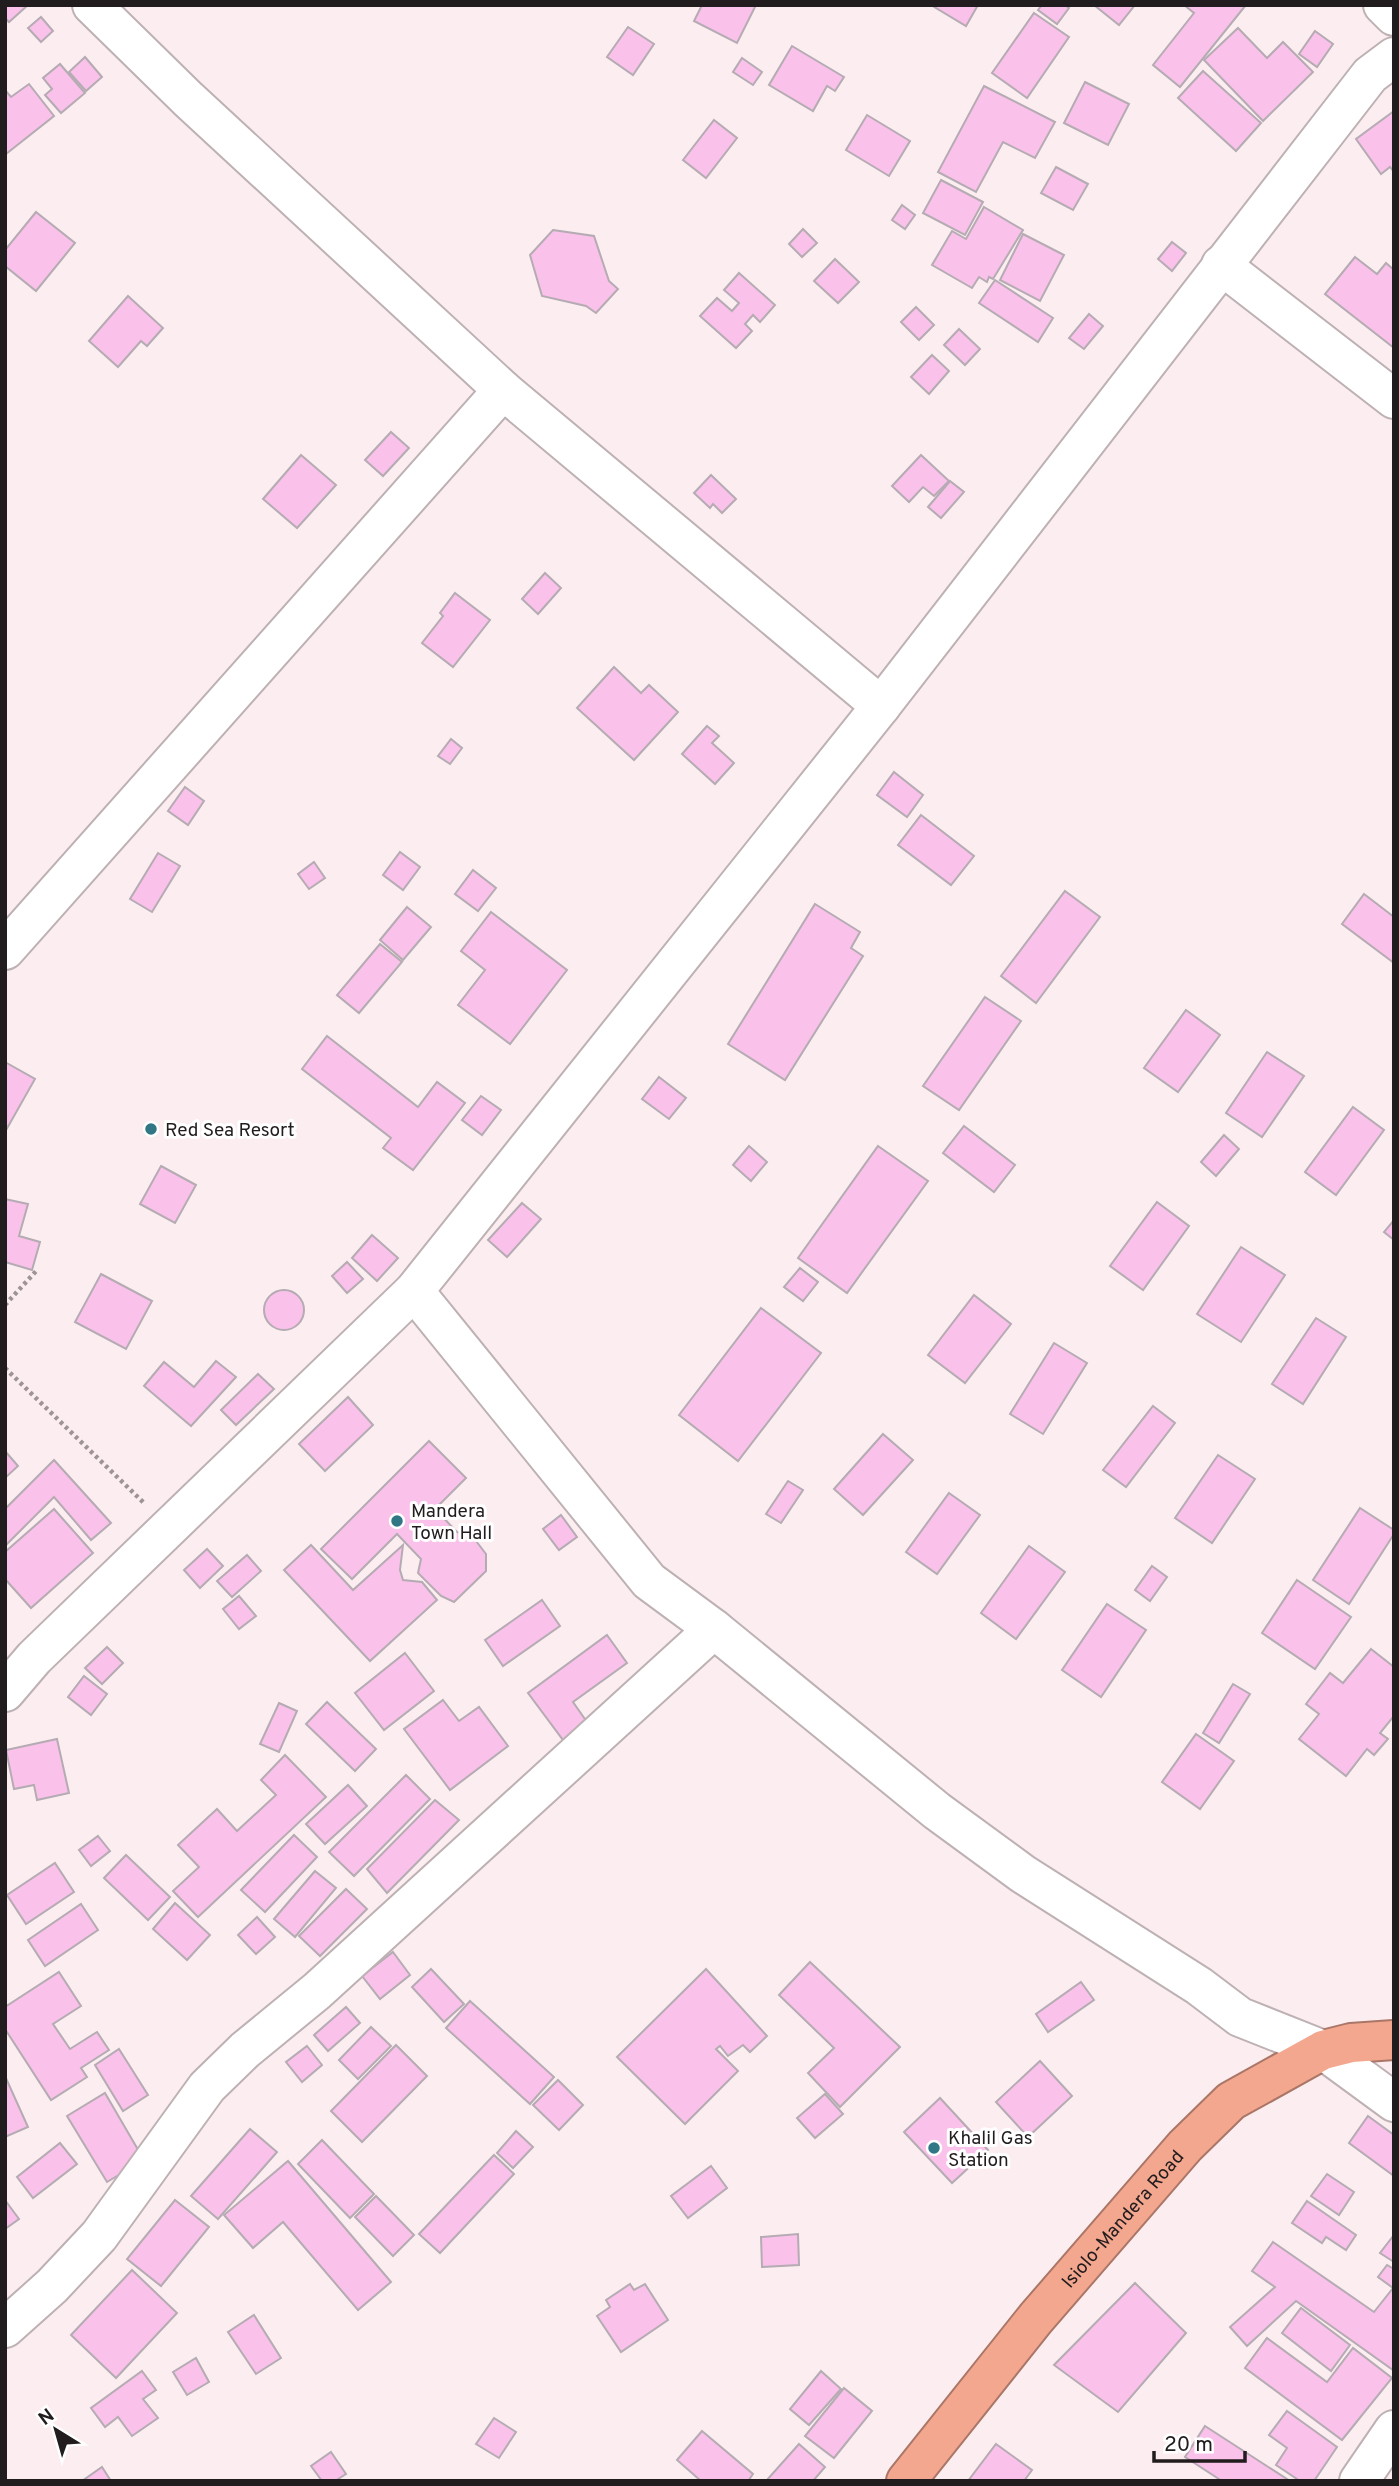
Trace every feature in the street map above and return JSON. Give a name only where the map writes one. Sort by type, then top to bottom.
[{"type":"highway","name":"Isiolo-Mandera Road","points":[[906,2481],[1036,2318],[1185,2146],[1231,2102],[1323,2050],[1351,2043],[1394,2040]]},
{"type":"street","points":[[92,5],[188,99],[503,390],[881,706]]},
{"type":"street","points":[[1383,5],[1394,16]]},
{"type":"street","points":[[5,1692],[34,1658],[414,1291],[881,706],[1370,75],[1394,57]]},
{"type":"street","points":[[1221,265],[1394,399]]},
{"type":"street","points":[[5,950],[503,390]]},
{"type":"street","points":[[414,1291],[649,1581],[714,1629],[872,1760],[1023,1874],[1187,1978],[1240,2017],[1323,2050],[1394,2102]]},
{"type":"street","points":[[5,2328],[52,2286],[99,2236],[208,2087],[245,2050],[317,1991],[714,1629]]},
{"type":"street","points":[[1359,2481],[1394,2430]]},
{"type":"path","points":[[5,1305],[38,1269]]},
{"type":"path","points":[[5,1368],[168,1527]]},
{"type":"building","points":[[5,5],[28,5],[9,22],[5,18]]},
{"type":"building","points":[[702,5],[756,5],[737,43],[694,21]]},
{"type":"building","points":[[931,5],[978,5],[966,26]]},
{"type":"building","points":[[1042,5],[1065,5],[1069,8],[1057,24],[1038,10]]},
{"type":"building","points":[[1094,5],[1135,5],[1119,25]]},
{"type":"building","points":[[1184,5],[1246,5],[1180,87],[1153,65],[1194,13]]},
{"type":"building","points":[[1034,13],[1069,37],[1027,98],[992,73]]},
{"type":"building","points":[[41,17],[53,31],[41,42],[28,28]]},
{"type":"building","points":[[628,27],[654,44],[633,75],[607,57]]},
{"type":"building","points":[[1238,28],[1267,58],[1283,42],[1313,72],[1263,121],[1204,60]]},
{"type":"building","points":[[1315,31],[1333,44],[1317,67],[1299,54]]},
{"type":"building","points":[[792,46],[844,77],[835,91],[827,86],[813,111],[769,85]]},
{"type":"building","points":[[85,57],[102,77],[86,91],[69,72]]},
{"type":"building","points":[[742,58],[762,72],[753,85],[733,72]]},
{"type":"building","points":[[60,64],[85,93],[61,113],[45,95],[52,89],[43,78]]},
{"type":"building","points":[[1203,71],[1261,123],[1236,151],[1178,98]]},
{"type":"building","points":[[1085,82],[1129,104],[1108,145],[1064,123]]},
{"type":"building","points":[[29,84],[54,116],[6,154],[5,90],[11,97]]},
{"type":"building","points":[[984,86],[1055,122],[1035,158],[1003,142],[976,192],[938,172]]},
{"type":"building","points":[[1394,111],[1394,172],[1390,167],[1381,174],[1356,139]]},
{"type":"building","points":[[867,115],[910,141],[889,176],[846,150]]},
{"type":"building","points":[[714,120],[737,138],[706,178],[683,160]]},
{"type":"building","points":[[1056,167],[1088,184],[1073,210],[1041,193]]},
{"type":"building","points":[[941,180],[983,202],[965,235],[923,213]]},
{"type":"building","points":[[902,205],[915,215],[905,229],[892,220]]},
{"type":"building","points":[[984,207],[1023,230],[993,279],[989,277],[987,282],[979,277],[972,288],[932,265],[952,231],[966,239]]},
{"type":"building","points":[[36,212],[75,243],[36,291],[5,266],[5,250]]},
{"type":"building","points":[[803,229],[817,243],[802,257],[789,244]]},
{"type":"building","points":[[553,230],[594,236],[609,281],[618,289],[596,313],[586,306],[542,296],[530,255]]},
{"type":"building","points":[[1023,234],[1064,255],[1040,301],[1000,280]]},
{"type":"building","points":[[1172,242],[1186,253],[1172,271],[1158,259]]},
{"type":"building","points":[[1355,257],[1377,274],[1386,263],[1394,270],[1394,348],[1325,294]]},
{"type":"building","points":[[835,259],[859,282],[838,303],[814,281]]},
{"type":"building","points":[[739,273],[775,305],[760,322],[753,315],[745,324],[752,331],[736,348],[700,316],[717,298],[732,311],[739,303],[724,290]]},
{"type":"building","points":[[995,280],[1053,318],[1038,342],[979,303]]},
{"type":"building","points":[[128,296],[163,328],[147,346],[141,341],[118,367],[89,341]]},
{"type":"building","points":[[916,307],[934,325],[919,340],[901,322]]},
{"type":"building","points":[[1089,314],[1103,326],[1084,349],[1069,338]]},
{"type":"building","points":[[959,329],[980,349],[965,365],[944,345]]},
{"type":"building","points":[[932,355],[949,371],[929,394],[911,377]]},
{"type":"building","points":[[391,432],[409,448],[383,476],[365,460]]},
{"type":"building","points":[[301,455],[336,485],[297,528],[263,499]]},
{"type":"building","points":[[921,455],[949,481],[934,496],[923,487],[909,502],[892,486]]},
{"type":"building","points":[[711,475],[736,499],[722,513],[713,504],[710,508],[694,493]]},
{"type":"building","points":[[950,481],[964,492],[941,518],[928,507]]},
{"type":"building","points":[[545,573],[561,588],[538,614],[522,599]]},
{"type":"building","points":[[455,593],[490,620],[453,667],[422,643],[443,616],[440,613]]},
{"type":"building","points":[[614,667],[641,693],[649,685],[678,712],[634,760],[577,708]]},
{"type":"building","points":[[707,726],[719,736],[712,743],[734,763],[715,784],[682,754]]},
{"type":"building","points":[[451,739],[462,748],[450,764],[438,756]]},
{"type":"building","points":[[894,772],[923,795],[907,817],[877,795]]},
{"type":"building","points":[[185,787],[204,801],[188,825],[168,811]]},
{"type":"building","points":[[921,815],[974,856],[951,885],[898,845]]},
{"type":"building","points":[[400,852],[420,867],[403,890],[383,875]]},
{"type":"building","points":[[158,853],[180,866],[152,912],[130,899]]},
{"type":"building","points":[[314,862],[325,878],[309,889],[298,874]]},
{"type":"building","points":[[473,870],[496,888],[478,911],[455,894]]},
{"type":"building","points":[[1065,891],[1100,917],[1036,1003],[1001,976]]},
{"type":"building","points":[[1364,894],[1394,917],[1394,963],[1342,924]]},
{"type":"building","points":[[815,904],[860,932],[851,948],[863,956],[785,1080],[728,1044]]},
{"type":"building","points":[[407,907],[431,927],[403,960],[380,940]]},
{"type":"building","points":[[491,912],[567,970],[510,1044],[458,1005],[485,970],[461,951]]},
{"type":"building","points":[[380,944],[402,962],[359,1013],[337,995]]},
{"type":"building","points":[[985,997],[1021,1021],[959,1110],[923,1086]]},
{"type":"building","points":[[1186,1010],[1220,1035],[1178,1092],[1144,1068]]},
{"type":"building","points":[[327,1036],[418,1107],[437,1082],[465,1103],[413,1170],[383,1148],[391,1138],[302,1069]]},
{"type":"building","points":[[1267,1052],[1304,1076],[1262,1137],[1226,1113]]},
{"type":"building","points":[[5,1062],[35,1079],[5,1132]]},
{"type":"building","points":[[659,1077],[686,1098],[669,1119],[642,1099]]},
{"type":"building","points":[[481,1096],[501,1110],[482,1135],[462,1120]]},
{"type":"building","points":[[1353,1107],[1384,1130],[1336,1195],[1305,1172]]},
{"type":"building","points":[[964,1126],[1015,1165],[994,1192],[943,1153]]},
{"type":"building","points":[[1224,1135],[1239,1149],[1216,1176],[1201,1162]]},
{"type":"building","points":[[749,1146],[767,1162],[751,1181],[733,1165]]},
{"type":"building","points":[[878,1146],[928,1181],[847,1293],[798,1258]]},
{"type":"building","points":[[161,1166],[196,1185],[175,1223],[140,1204]]},
{"type":"building","points":[[5,1199],[28,1204],[19,1236],[40,1242],[32,1270],[5,1262]]},
{"type":"building","points":[[1157,1202],[1189,1226],[1143,1290],[1110,1266]]},
{"type":"building","points":[[522,1203],[541,1219],[507,1257],[488,1240]]},
{"type":"building","points":[[1394,1220],[1394,1240],[1384,1232]]},
{"type":"building","points":[[372,1235],[398,1258],[377,1281],[352,1258]]},
{"type":"building","points":[[1241,1247],[1285,1275],[1241,1342],[1197,1314]]},
{"type":"building","points":[[347,1262],[363,1279],[347,1293],[332,1276]]},
{"type":"building","points":[[800,1268],[818,1282],[803,1301],[784,1287]]},
{"type":"building","points":[[101,1274],[152,1301],[126,1349],[75,1322]]},
{"type":"building","points":[[284,1290],[298,1296],[304,1310],[298,1324],[284,1330],[270,1324],[264,1310],[270,1296]]},
{"type":"building","points":[[974,1295],[1011,1324],[965,1383],[928,1355]]},
{"type":"building","points":[[761,1308],[821,1353],[738,1461],[679,1415]]},
{"type":"building","points":[[1316,1318],[1346,1337],[1303,1404],[1272,1384]]},
{"type":"building","points":[[1054,1343],[1087,1363],[1043,1434],[1010,1414]]},
{"type":"building","points":[[216,1361],[236,1377],[191,1426],[144,1386],[164,1362],[194,1387]]},
{"type":"building","points":[[258,1374],[274,1389],[236,1425],[221,1410]]},
{"type":"building","points":[[348,1397],[373,1425],[325,1471],[299,1444]]},
{"type":"building","points":[[1153,1406],[1175,1423],[1126,1487],[1103,1470]]},
{"type":"building","points":[[883,1434],[913,1460],[863,1515],[834,1489]]},
{"type":"building","name":"Mandera Town Hall","points":[[429,1441],[466,1478],[435,1509],[457,1532],[473,1537],[486,1554],[486,1571],[454,1602],[441,1596],[418,1573],[421,1559],[397,1534],[352,1579],[321,1549]]},
{"type":"building","points":[[5,1451],[18,1466],[5,1478]]},
{"type":"building","points":[[1218,1455],[1255,1479],[1212,1543],[1175,1518]]},
{"type":"building","points":[[54,1460],[111,1523],[91,1540],[54,1497],[5,1546],[5,1509]]},
{"type":"building","points":[[788,1481],[803,1490],[781,1523],[766,1514]]},
{"type":"building","points":[[949,1493],[980,1515],[937,1574],[906,1552]]},
{"type":"building","points":[[1360,1508],[1394,1530],[1394,1534],[1349,1604],[1313,1580]]},
{"type":"building","points":[[54,1509],[93,1553],[31,1608],[5,1579],[5,1552]]},
{"type":"building","points":[[561,1515],[577,1537],[559,1550],[543,1529]]},
{"type":"building","points":[[311,1545],[353,1590],[403,1545],[400,1570],[403,1580],[422,1582],[437,1600],[370,1661],[284,1570]]},
{"type":"building","points":[[1029,1546],[1065,1572],[1016,1639],[981,1613]]},
{"type":"building","points":[[207,1549],[223,1566],[200,1588],[184,1570]]},
{"type":"building","points":[[247,1555],[261,1571],[232,1597],[217,1581]]},
{"type":"building","points":[[1152,1566],[1167,1577],[1150,1601],[1135,1590]]},
{"type":"building","points":[[1297,1580],[1351,1617],[1315,1669],[1262,1633]]},
{"type":"building","points":[[239,1596],[256,1616],[239,1629],[223,1609]]},
{"type":"building","points":[[542,1600],[560,1626],[503,1666],[485,1640]]},
{"type":"building","points":[[1107,1604],[1146,1630],[1101,1697],[1062,1670]]},
{"type":"building","points":[[607,1635],[627,1663],[573,1702],[587,1722],[563,1740],[528,1693]]},
{"type":"building","points":[[107,1647],[123,1663],[102,1684],[85,1668]]},
{"type":"building","points":[[1371,1649],[1394,1667],[1394,1716],[1380,1733],[1388,1739],[1374,1755],[1367,1749],[1346,1776],[1299,1739],[1319,1714],[1306,1704],[1330,1673],[1343,1683]]},
{"type":"building","points":[[405,1653],[434,1691],[384,1730],[355,1693]]},
{"type":"building","points":[[84,1676],[107,1694],[91,1715],[68,1697]]},
{"type":"building","points":[[1233,1684],[1250,1694],[1219,1743],[1203,1733]]},
{"type":"building","points":[[443,1700],[459,1721],[479,1707],[508,1746],[450,1790],[404,1729]]},
{"type":"building","points":[[327,1702],[376,1749],[355,1771],[306,1724]]},
{"type":"building","points":[[279,1703],[297,1711],[279,1752],[260,1744]]},
{"type":"building","points":[[1196,1734],[1234,1761],[1200,1809],[1162,1782]]},
{"type":"building","points":[[57,1739],[69,1793],[37,1800],[34,1785],[14,1789],[6,1750]]},
{"type":"building","points":[[285,1755],[326,1797],[198,1917],[173,1891],[199,1867],[178,1845],[217,1809],[237,1831],[276,1795],[261,1780]]},
{"type":"building","points":[[406,1775],[430,1799],[354,1876],[329,1852]]},
{"type":"building","points":[[348,1785],[367,1806],[325,1844],[306,1824]]},
{"type":"building","points":[[435,1800],[459,1820],[387,1893],[367,1869]]},
{"type":"building","points":[[294,1835],[317,1857],[265,1912],[241,1890]]},
{"type":"building","points":[[98,1836],[110,1851],[91,1866],[79,1850]]},
{"type":"building","points":[[126,1855],[170,1897],[148,1920],[104,1878]]},
{"type":"building","points":[[55,1863],[74,1892],[26,1924],[7,1895]]},
{"type":"building","points":[[315,1871],[336,1888],[295,1937],[274,1919]]},
{"type":"building","points":[[346,1889],[367,1909],[320,1956],[299,1936]]},
{"type":"building","points":[[175,1903],[210,1935],[187,1960],[153,1929]]},
{"type":"building","points":[[81,1904],[98,1930],[45,1966],[28,1940]]},
{"type":"building","points":[[257,1917],[275,1937],[256,1954],[238,1935]]},
{"type":"building","points":[[393,1952],[410,1975],[380,1999],[362,1976]]},
{"type":"building","points":[[810,1962],[900,2047],[840,2107],[808,2073],[834,2048],[779,1995]]},
{"type":"building","points":[[431,1969],[464,2004],[444,2022],[412,1987]]},
{"type":"building","points":[[706,1969],[767,2036],[750,2052],[743,2045],[728,2056],[720,2046],[716,2049],[738,2071],[685,2124],[617,2057]]},
{"type":"building","points":[[59,1972],[81,2006],[53,2024],[70,2049],[97,2032],[109,2050],[81,2068],[87,2077],[51,2100],[5,2029],[5,2007]]},
{"type":"building","points":[[1081,1982],[1094,2000],[1048,2032],[1036,2014]]},
{"type":"building","points":[[470,2001],[554,2077],[530,2104],[446,2028]]},
{"type":"building","points":[[346,2007],[360,2023],[328,2051],[314,2035]]},
{"type":"building","points":[[371,2027],[391,2046],[358,2079],[339,2060]]},
{"type":"building","points":[[396,2045],[427,2076],[362,2142],[331,2111]]},
{"type":"building","points":[[307,2046],[322,2065],[302,2082],[286,2062]]},
{"type":"building","points":[[119,2049],[148,2095],[123,2111],[95,2065]]},
{"type":"building","points":[[1040,2061],[1072,2096],[1028,2137],[996,2102]]},
{"type":"building","points":[[5,2076],[28,2127],[5,2137]]},
{"type":"building","points":[[558,2080],[583,2105],[559,2130],[533,2105]]},
{"type":"building","points":[[105,2093],[144,2160],[107,2182],[67,2116]]},
{"type":"building","points":[[825,2094],[843,2114],[815,2138],[797,2118]]},
{"type":"building","points":[[940,2098],[988,2150],[952,2183],[904,2132]]},
{"type":"building","points":[[1368,2116],[1394,2135],[1394,2176],[1349,2143]]},
{"type":"building","points":[[250,2129],[277,2152],[218,2219],[191,2196]]},
{"type":"building","points":[[516,2131],[533,2147],[513,2168],[497,2153]]},
{"type":"building","points":[[322,2140],[374,2194],[350,2218],[298,2164]]},
{"type":"building","points":[[60,2143],[77,2164],[33,2198],[17,2177]]},
{"type":"building","points":[[494,2155],[514,2174],[440,2253],[419,2234]]},
{"type":"building","points":[[288,2161],[391,2282],[358,2310],[283,2222],[253,2248],[224,2215]]},
{"type":"building","points":[[711,2166],[727,2188],[688,2218],[671,2196]]},
{"type":"building","points":[[1327,2174],[1354,2192],[1339,2215],[1311,2196]]},
{"type":"building","points":[[376,2196],[414,2235],[393,2256],[355,2217]]},
{"type":"building","points":[[5,2200],[19,2219],[5,2229]]},
{"type":"building","points":[[175,2200],[209,2227],[161,2286],[127,2259]]},
{"type":"building","points":[[1307,2201],[1356,2235],[1346,2250],[1326,2237],[1322,2243],[1292,2223]]},
{"type":"building","points":[[798,2234],[799,2265],[762,2267],[761,2237]]},
{"type":"building","points":[[1394,2235],[1394,2262],[1380,2253]]},
{"type":"building","points":[[1273,2242],[1374,2312],[1393,2288],[1378,2277],[1387,2265],[1394,2269],[1393,2370],[1296,2301],[1247,2346],[1230,2327],[1275,2287],[1252,2271]]},
{"type":"building","points":[[132,2270],[177,2313],[116,2378],[71,2335]]},
{"type":"building","points":[[1135,2283],[1186,2333],[1118,2412],[1054,2365]]},
{"type":"building","points":[[630,2284],[634,2290],[645,2284],[668,2320],[621,2352],[597,2316],[610,2307],[606,2300]]},
{"type":"building","points":[[1301,2308],[1350,2345],[1331,2371],[1282,2333]]},
{"type":"building","points":[[254,2315],[281,2358],[256,2374],[228,2332]]},
{"type":"building","points":[[1267,2338],[1327,2382],[1353,2348],[1392,2378],[1342,2440],[1245,2368]]},
{"type":"building","points":[[196,2358],[209,2382],[187,2395],[173,2372]]},
{"type":"building","points":[[142,2371],[156,2390],[143,2399],[158,2418],[132,2436],[118,2417],[105,2427],[91,2408]]},
{"type":"building","points":[[821,2371],[841,2389],[809,2425],[790,2409]]},
{"type":"building","points":[[844,2388],[872,2411],[834,2458],[805,2436]]},
{"type":"building","points":[[1287,2411],[1337,2447],[1314,2481],[1300,2481],[1276,2465],[1287,2448],[1269,2435]]},
{"type":"building","points":[[494,2418],[516,2432],[499,2458],[476,2444]]},
{"type":"building","points":[[1205,2426],[1290,2481],[1222,2481],[1185,2457]]},
{"type":"building","points":[[702,2431],[753,2474],[748,2481],[701,2481],[677,2460]]},
{"type":"building","points":[[799,2444],[825,2467],[813,2481],[766,2481]]},
{"type":"building","points":[[996,2444],[1032,2470],[1024,2481],[968,2481]]},
{"type":"building","points":[[331,2452],[346,2474],[335,2481],[322,2481],[311,2466]]},
{"type":"building","points":[[102,2467],[111,2481],[82,2481]]},
{"type":"place","name":"Red Sea Resort","points":[[151,1129]]},
{"type":"place","name":"Mandera Town Hall","points":[[397,1521]]},
{"type":"place","name":"Khalil Gas Station","points":[[934,2148]]}]
